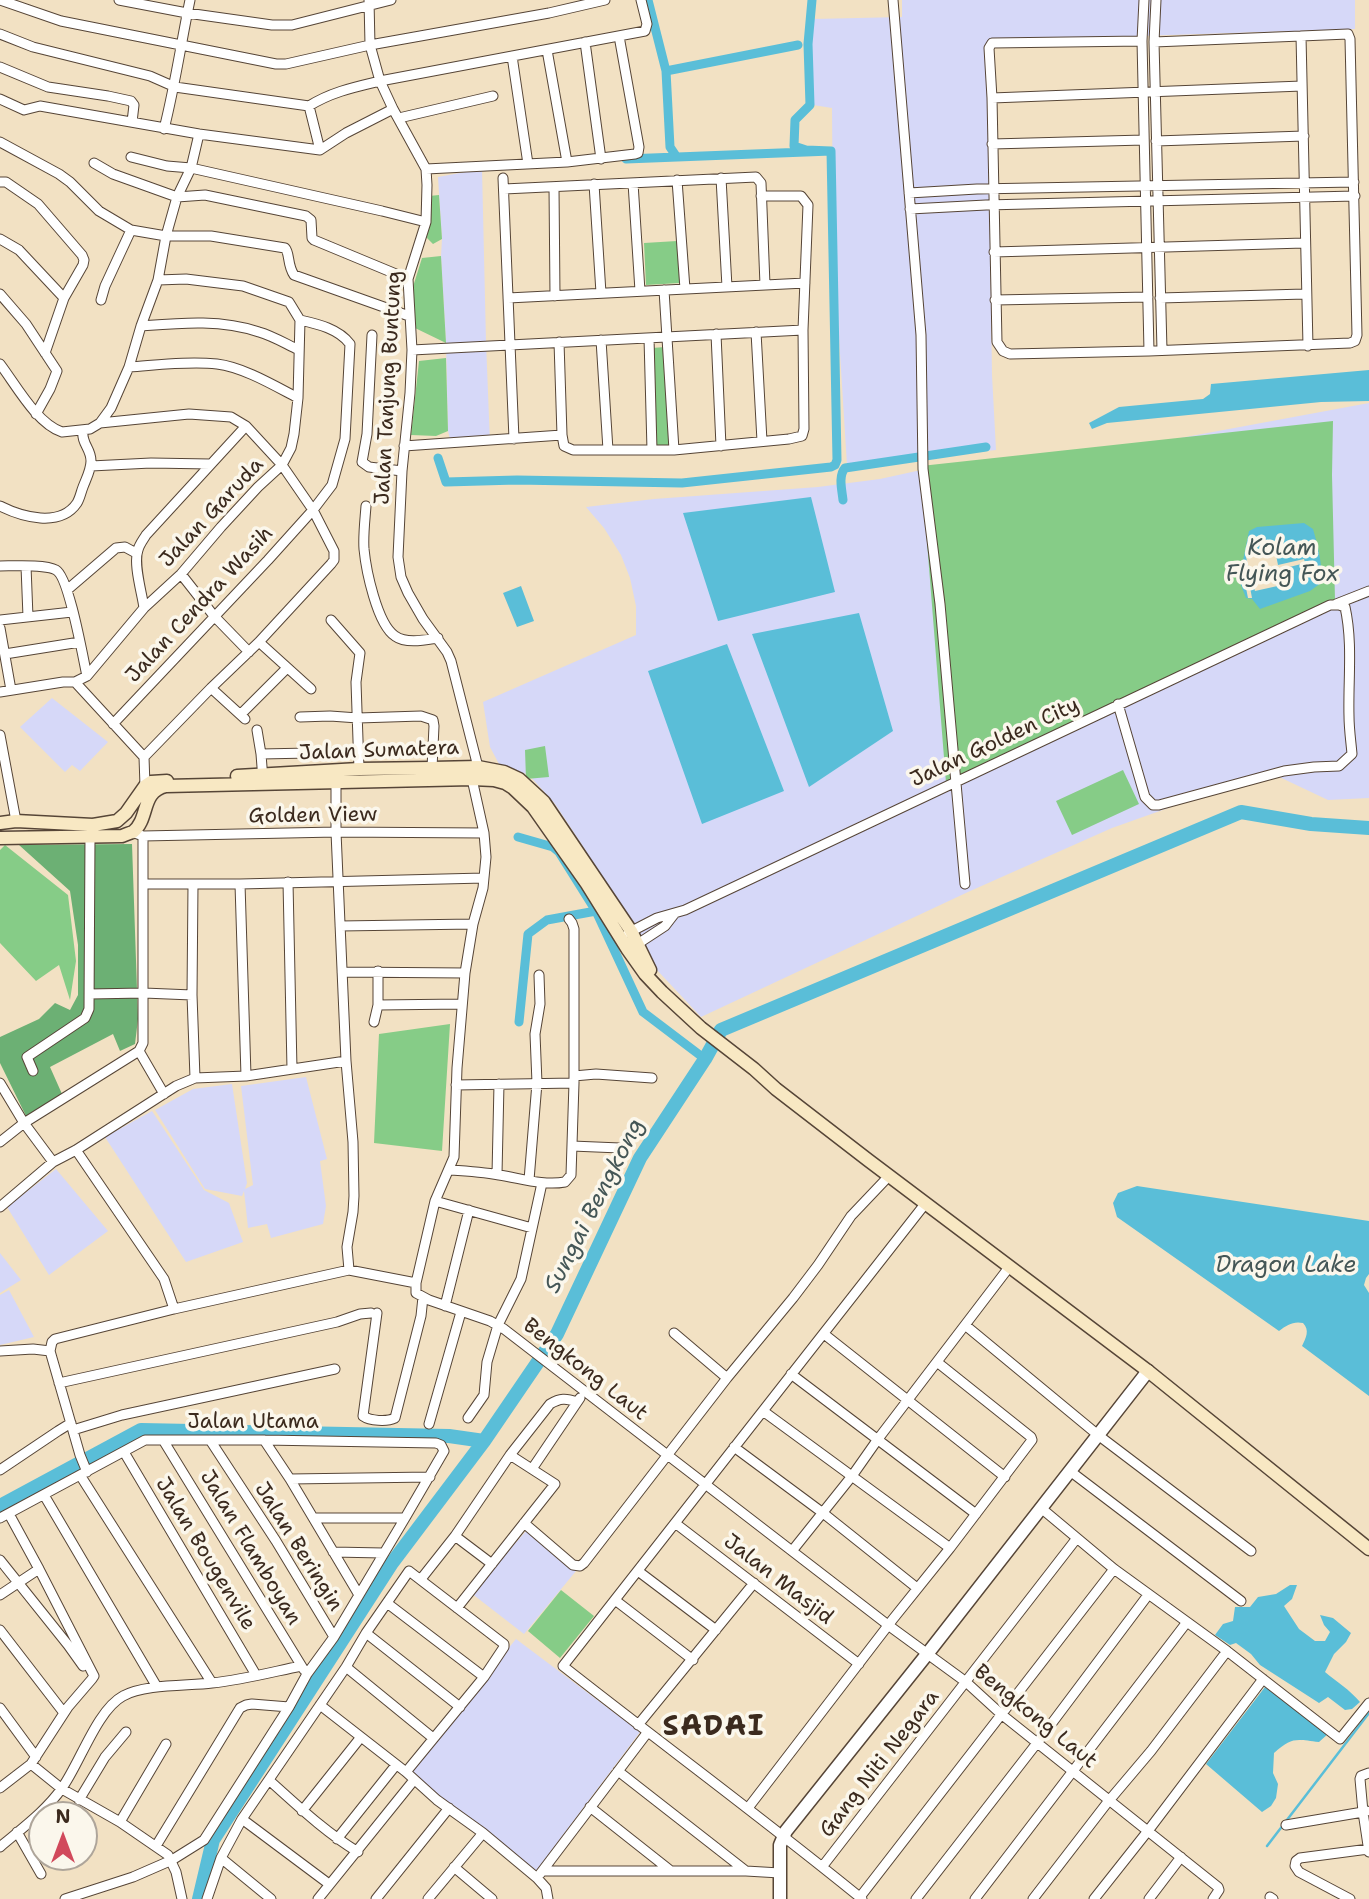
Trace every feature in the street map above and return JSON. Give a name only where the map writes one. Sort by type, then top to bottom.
[{"type":"main road","name":"Jalan Sumatera","points":[[138,834],[152,792],[166,786],[359,769],[432,768],[475,773]]},
{"type":"main road","name":"Jalan Sumatera","points":[[145,786],[151,782],[263,779],[336,782],[475,773],[496,769],[519,779],[544,802],[662,992],[701,1028],[925,1204],[1148,1371],[1369,1549]]},
{"type":"main road","points":[[0,823],[16,821],[93,825],[117,821],[127,813],[145,786]]},
{"type":"main road","points":[[0,838],[138,834]]},
{"type":"street","points":[[0,0],[61,21],[286,64],[370,45],[549,13],[605,0]]},
{"type":"street","points":[[119,0],[272,25],[292,25],[369,2],[391,0]]},
{"type":"street","points":[[164,128],[175,87],[190,0]]},
{"type":"street","points":[[0,34],[33,47],[150,76],[175,87],[309,106],[338,91],[380,81],[646,29],[640,0]]},
{"type":"street","points":[[893,0],[921,335],[923,461],[940,604],[965,884]]},
{"type":"street","name":"Jalan Tanjung Buntung","points":[[369,2],[370,45],[380,81],[426,169],[427,185],[426,222],[408,279],[412,350],[398,558],[401,577],[418,610],[452,661],[475,773]]},
{"type":"street","points":[[1149,351],[1142,92],[1144,4],[1156,4],[1154,42],[1161,351]]},
{"type":"street","points":[[1142,41],[992,43],[989,48],[995,300],[997,342],[1003,351],[1010,354],[1161,351],[1308,346],[1355,341],[1355,196],[1350,36],[1344,34],[1154,42]]},
{"type":"street","points":[[426,169],[567,162],[635,154],[639,149],[619,36]]},
{"type":"street","points":[[1301,36],[1308,346]]},
{"type":"street","points":[[584,42],[601,159]]},
{"type":"street","points":[[548,50],[567,162]]},
{"type":"street","points":[[512,56],[528,164]]},
{"type":"street","points":[[0,67],[48,87],[131,101],[134,105],[132,122]]},
{"type":"street","points":[[992,98],[1302,86]]},
{"type":"street","points":[[399,118],[493,96]]},
{"type":"street","points":[[0,99],[24,110],[40,106],[199,134],[320,150],[345,133],[393,109]]},
{"type":"street","points":[[309,106],[320,150]]},
{"type":"street","points":[[0,364],[36,414],[57,431],[90,429],[100,423],[111,408],[129,367],[158,280],[177,197],[191,168],[199,134]]},
{"type":"street","points":[[1156,141],[1304,136]]},
{"type":"street","points":[[992,145],[1143,140]]},
{"type":"street","points":[[0,142],[60,174],[99,211],[131,230],[166,236],[211,236],[285,248],[288,251],[289,269],[294,275],[409,316]]},
{"type":"street","points":[[131,157],[167,166],[191,168],[426,222]]},
{"type":"street","points":[[94,163],[113,174],[177,197],[205,195],[306,216],[311,220],[314,240],[408,279]]},
{"type":"street","points":[[503,189],[756,177],[761,183],[765,285]]},
{"type":"street","points":[[503,178],[514,439]]},
{"type":"street","points":[[721,178],[727,287]]},
{"type":"street","points":[[677,180],[685,289]]},
{"type":"street","points":[[0,182],[6,182],[38,204],[82,255],[83,265],[64,299],[46,354]]},
{"type":"street","points":[[909,193],[977,189],[1354,182]]},
{"type":"street","points":[[633,183],[640,291]]},
{"type":"street","points":[[594,184],[601,293]]},
{"type":"street","points":[[1230,184],[1231,199]]},
{"type":"street","points":[[554,187],[555,296]]},
{"type":"street","points":[[1069,188],[1070,204]]},
{"type":"street","points":[[977,189],[978,206]]},
{"type":"street","points":[[559,342],[562,435],[564,446],[568,449],[674,450],[802,436],[808,205],[801,196],[761,197]]},
{"type":"street","points":[[910,209],[1355,196]]},
{"type":"street","points":[[101,300],[131,230]]},
{"type":"street","points":[[0,239],[19,250],[64,299]]},
{"type":"street","points":[[994,253],[1304,243]]},
{"type":"street","points":[[158,280],[186,279],[243,286],[289,302],[300,320]]},
{"type":"street","points":[[508,298],[806,283]]},
{"type":"street","points":[[664,290],[674,450]]},
{"type":"street","points":[[0,294],[26,324],[57,371],[36,414]]},
{"type":"street","points":[[1160,298],[1306,294]]},
{"type":"street","points":[[995,300],[1148,297]]},
{"type":"street","name":"Jalan Garuda","points":[[0,692],[75,682],[87,676],[144,608],[181,574],[258,487],[282,465],[291,448],[298,398],[300,320]]},
{"type":"street","name":"Jalan Cendra Wasih","points":[[113,724],[268,561],[332,485],[345,439],[350,345],[345,338],[321,325],[300,320]]},
{"type":"street","points":[[141,326],[201,322],[240,327],[261,332],[299,350]]},
{"type":"street","points":[[412,350],[803,330]]},
{"type":"street","points":[[756,332],[762,441]]},
{"type":"street","points":[[716,334],[721,446]]},
{"type":"street","points":[[372,335],[367,434],[362,463],[369,467],[402,471]]},
{"type":"street","points":[[649,338],[652,450]]},
{"type":"street","points":[[601,340],[608,450]]},
{"type":"street","points":[[129,367],[218,364],[298,398]]},
{"type":"street","points":[[100,423],[189,414],[231,417],[246,426],[282,465],[313,510],[334,551],[334,560],[259,642],[144,758]]},
{"type":"street","points":[[144,608],[136,553],[146,535],[246,426]]},
{"type":"street","points":[[0,506],[33,517],[54,518],[68,512],[77,503],[91,466],[91,456],[82,439],[83,430]]},
{"type":"street","points":[[404,446],[562,435]]},
{"type":"street","points":[[91,466],[210,464]]},
{"type":"street","points":[[366,506],[364,549],[368,576],[376,605],[387,626],[392,635],[399,638],[438,638]]},
{"type":"street","points":[[67,590],[116,548],[125,547],[136,553]]},
{"type":"street","points":[[0,566],[55,570],[63,578],[87,676]]},
{"type":"street","points":[[26,566],[28,617]]},
{"type":"street","points":[[181,574],[214,616],[249,652]]},
{"type":"street","name":"Jalan Golden City","points":[[626,935],[657,918],[675,913],[1118,704],[1369,591]]},
{"type":"street","points":[[1118,704],[1145,797],[1153,805],[1284,771],[1339,766],[1352,754],[1349,718],[1350,644],[1345,607],[1333,605]]},
{"type":"street","points":[[0,620],[72,612]]},
{"type":"street","points":[[331,620],[360,653],[356,682],[359,769]]},
{"type":"street","points":[[0,628],[11,690]]},
{"type":"street","points":[[5,654],[80,642]]},
{"type":"street","points":[[259,642],[311,690]]},
{"type":"street","points":[[211,688],[243,716],[287,667]]},
{"type":"street","points":[[75,682],[144,758],[145,786]]},
{"type":"street","points":[[300,717],[431,718],[434,726],[432,768]]},
{"type":"street","points":[[257,730],[263,779]]},
{"type":"street","points":[[0,736],[16,821]]},
{"type":"street","points":[[261,754],[431,752]]},
{"type":"street","points":[[59,1383],[374,1313],[363,1416],[370,1419],[395,1418],[421,1316],[423,1297],[416,1293],[416,1283],[435,1201],[454,1157],[456,1085],[465,973],[472,924],[484,878],[484,833],[475,773]]},
{"type":"street","points":[[336,782],[346,1061],[353,1142],[354,1196],[347,1247],[348,1270]]},
{"type":"street","name":"Golden View","points":[[138,834],[484,833]]},
{"type":"street","points":[[0,1143],[24,1123],[139,1051],[143,1043],[143,884],[138,834]]},
{"type":"street","points":[[33,1071],[27,1057],[85,1018],[89,1009],[90,837]]},
{"type":"street","points":[[143,884],[484,878]]},
{"type":"street","points":[[288,882],[292,1069]]},
{"type":"street","points":[[240,884],[246,1076]]},
{"type":"street","points":[[193,885],[192,995],[195,1079]]},
{"type":"street","name":"Jalan Golden City","points":[[633,948],[665,926],[675,913]]},
{"type":"street","points":[[449,1170],[497,1174],[542,1183],[557,1184],[569,1179],[573,1166],[574,1079],[573,929],[569,919]]},
{"type":"street","points":[[340,926],[472,924]]},
{"type":"street","points":[[374,1022],[378,1005],[378,971]]},
{"type":"street","points":[[342,972],[465,973]]},
{"type":"street","points":[[529,1180],[537,1083],[535,1034],[540,1004],[539,975]]},
{"type":"street","points":[[89,994],[192,995]]},
{"type":"street","points":[[378,1005],[462,1004]]},
{"type":"street","points":[[139,1051],[164,1094]]},
{"type":"street","points":[[0,1207],[53,1162],[164,1094],[195,1079],[246,1076],[346,1061]]},
{"type":"street","points":[[456,1085],[537,1083],[596,1074],[652,1077]]},
{"type":"street","points":[[0,1083],[24,1123],[53,1162]]},
{"type":"street","points":[[497,1174],[499,1084]]},
{"type":"street","points":[[572,1146],[620,1148]]},
{"type":"street","points":[[76,1150],[164,1279],[174,1309]]},
{"type":"street","points":[[524,1523],[573,1564],[580,1566],[810,1276],[851,1216],[889,1176]]},
{"type":"street","points":[[468,1418],[484,1395],[487,1362],[498,1325],[521,1279],[542,1183]]},
{"type":"street","points":[[435,1201],[532,1228]]},
{"type":"street","points":[[925,1204],[563,1666],[861,1898],[1114,1569]]},
{"type":"street","points":[[446,1306],[469,1210]]},
{"type":"street","points":[[792,1551],[1010,1266]]},
{"type":"street","points":[[212,1683],[84,1471],[50,1351],[52,1342],[60,1337],[174,1309],[348,1270],[416,1283]]},
{"type":"street","name":"Bengkong Laut","points":[[423,1297],[498,1325],[556,1369],[966,1682],[1001,1714],[1219,1888],[1213,1899]]},
{"type":"street","points":[[429,1424],[461,1312]]},
{"type":"street","points":[[965,1325],[1098,1435],[1251,1551]]},
{"type":"street","points":[[674,1333],[727,1378]]},
{"type":"street","points":[[824,1334],[1005,1477]]},
{"type":"street","points":[[0,1351],[50,1351]]},
{"type":"street","points":[[748,1808],[1031,1441],[1032,1438],[937,1362]]},
{"type":"street","points":[[0,1470],[72,1427],[335,1369]]},
{"type":"street","points":[[780,1899],[782,1837],[1148,1371]]},
{"type":"street","points":[[791,1374],[976,1514]]},
{"type":"street","points":[[532,1469],[585,1392]]},
{"type":"street","points":[[421,1579],[455,1536],[510,1455],[550,1405],[558,1399],[567,1398],[577,1402]]},
{"type":"street","points":[[763,1411],[950,1548]]},
{"type":"street","name":"Jalan Utama","points":[[4,1516],[145,1440],[441,1445],[444,1451],[430,1477],[334,1637]]},
{"type":"street","name":"Jalan Flamboyan","points":[[163,1440],[304,1670]]},
{"type":"street","name":"Jalan Beringin","points":[[65,1899],[133,1877],[172,1860],[204,1840],[289,1707],[304,1670],[334,1637],[210,1440]]},
{"type":"street","points":[[264,1440],[359,1595]]},
{"type":"street","points":[[734,1447],[917,1588]]},
{"type":"street","name":"Jalan Bougenvile","points":[[124,1452],[256,1675]]},
{"type":"street","points":[[457,1608],[555,1485],[510,1455]]},
{"type":"street","points":[[1070,1471],[1241,1601]]},
{"type":"street","points":[[290,1479],[430,1477]]},
{"type":"street","points":[[44,1495],[157,1687]]},
{"type":"street","points":[[1041,1508],[1114,1569],[1227,1651],[1340,1739],[1369,1703]]},
{"type":"street","points":[[4,1516],[39,1569],[93,1676]]},
{"type":"street","points":[[314,1518],[405,1518]]},
{"type":"street","name":"Jalan Masjid","points":[[675,1523],[859,1664]]},
{"type":"street","points":[[455,1536],[492,1564]]},
{"type":"street","name":"Gang Niti Negara","points":[[822,1867],[1077,1538]]},
{"type":"street","points":[[333,1552],[383,1553]]},
{"type":"street","points":[[0,1560],[93,1676]]},
{"type":"street","points":[[0,1595],[39,1569]]},
{"type":"street","points":[[207,1899],[221,1858],[242,1819],[407,1572],[411,1571],[505,1645],[484,1677],[406,1772]]},
{"type":"street","points":[[638,1571],[716,1630]]},
{"type":"street","points":[[638,1725],[754,1583]]},
{"type":"street","points":[[916,1899],[1148,1595]]},
{"type":"street","points":[[615,1600],[693,1660]]},
{"type":"street","points":[[387,1603],[484,1677]]},
{"type":"street","points":[[975,1899],[1186,1622]]},
{"type":"street","points":[[0,1630],[64,1713]]},
{"type":"street","points":[[366,1633],[460,1707]]},
{"type":"street","points":[[1033,1899],[1227,1651]]},
{"type":"street","points":[[346,1667],[433,1738]]},
{"type":"street","points":[[0,1846],[62,1789],[102,1719],[114,1703],[128,1693],[157,1687],[212,1683],[304,1670]]},
{"type":"street","points":[[0,1786],[33,1760],[93,1676]]},
{"type":"street","points":[[1094,1899],[1149,1831],[1263,1679]]},
{"type":"street","points":[[156,1846],[240,1708],[251,1704],[289,1707]]},
{"type":"street","points":[[320,1705],[406,1772],[437,1800],[540,1874],[548,1899]]},
{"type":"street","points":[[0,1708],[33,1760],[62,1789],[120,1822],[169,1855],[182,1899]]},
{"type":"street","points":[[79,1800],[104,1757],[125,1732]]},
{"type":"street","points":[[540,1874],[647,1733]]},
{"type":"street","points":[[302,1811],[361,1738]]},
{"type":"street","points":[[120,1822],[166,1744]]},
{"type":"street","points":[[337,1839],[396,1765]]},
{"type":"street","points":[[618,1770],[746,1871]]},
{"type":"street","points":[[1350,1899],[1299,1872],[1295,1866],[1300,1858],[1369,1850],[1360,1779],[1369,1773]]},
{"type":"street","points":[[270,1780],[302,1811],[358,1852]]},
{"type":"street","points":[[318,1899],[414,1780]]},
{"type":"street","points":[[590,1807],[671,1871]]},
{"type":"street","points":[[376,1899],[449,1808]]},
{"type":"street","points":[[1286,1825],[1366,1812]]},
{"type":"street","points":[[242,1819],[329,1884]]},
{"type":"street","points":[[17,1832],[41,1874]]},
{"type":"street","points":[[430,1898],[482,1833]]},
{"type":"street","points":[[1149,1899],[1181,1857]]},
{"type":"street","points":[[221,1858],[271,1899]]},
{"type":"street","points":[[454,1867],[492,1899]]},
{"type":"street","points":[[540,1874],[780,1872]]},
{"type":"shaded area","points":[[902,0],[1355,0],[1355,29],[987,41],[992,375],[996,450],[847,465],[833,242],[832,108],[813,105],[810,44],[813,19],[902,17]]},
{"type":"shaded area","points":[[482,169],[490,443],[452,447],[448,431],[438,177]]},
{"type":"shaded area","points":[[1369,403],[1369,798],[1328,800],[1273,774],[1233,785],[1112,828],[701,1017],[656,969],[555,804],[529,775],[499,764],[490,747],[483,702],[636,635],[636,606],[630,578],[621,555],[604,528],[586,507],[654,499],[818,487],[880,479],[921,470],[1105,452]]},
{"type":"shaded area","points":[[52,698],[108,742],[80,771],[72,765],[65,772],[20,727]]},
{"type":"shaded area","points":[[306,1077],[327,1159],[320,1161],[326,1206],[323,1224],[271,1238],[267,1224],[248,1228],[244,1191],[242,1196],[205,1189],[155,1110],[193,1089],[232,1084],[247,1183],[245,1189],[253,1185],[241,1086]]},
{"type":"shaded area","points":[[152,1111],[204,1190],[229,1203],[243,1242],[186,1262],[105,1137]]},
{"type":"shaded area","points":[[56,1169],[108,1231],[49,1275],[7,1207]]},
{"type":"shaded area","points":[[0,1253],[21,1280],[0,1293]]},
{"type":"shaded area","points":[[9,1290],[34,1337],[0,1345],[0,1295]]},
{"type":"shaded area","points":[[527,1530],[576,1571],[524,1634],[471,1593]]},
{"type":"shaded area","points":[[516,1639],[640,1732],[536,1871],[408,1771]]},
{"type":"green space","points":[[439,195],[442,239],[433,244],[427,238],[429,196]]},
{"type":"green space","points":[[677,241],[680,283],[646,285],[644,243]]},
{"type":"green space","points":[[441,256],[446,343],[415,328],[411,293],[422,258]]},
{"type":"green space","points":[[665,347],[670,451],[657,451],[652,348]]},
{"type":"green space","points":[[446,358],[448,431],[436,436],[411,435],[419,361]]},
{"type":"green space","points":[[1333,421],[1335,600],[946,783],[921,466]]},
{"type":"green space","points":[[545,746],[549,777],[526,779],[525,750]]},
{"type":"green space","points":[[1123,770],[1139,804],[1072,835],[1056,801]]},
{"type":"green space","points":[[132,844],[138,1019],[135,1044],[120,1051],[113,1034],[50,1067],[62,1094],[26,1116],[0,1063],[0,1037],[39,1019],[55,1003],[70,1010],[78,995],[78,945],[70,891],[19,845]]},
{"type":"green space","points":[[5,845],[68,895],[76,961],[70,1000],[59,965],[36,981],[0,943],[0,850]]},
{"type":"green space","points":[[450,1024],[442,1151],[374,1143],[379,1034]]},
{"type":"green space","points":[[561,1590],[594,1616],[560,1658],[528,1631]]},
{"type":"water","points":[[1369,370],[1369,401],[1321,402],[1107,423],[1092,429],[1089,423],[1119,407],[1203,399],[1210,394],[1211,384]]},
{"type":"water","points":[[811,497],[835,592],[718,621],[683,513]]},
{"type":"water","name":"Kolam Flying Fox","points":[[1304,523],[1313,529],[1315,536],[1321,563],[1321,583],[1310,591],[1260,609],[1252,599],[1246,598],[1239,580],[1249,531],[1257,527]]},
{"type":"water","points":[[521,586],[534,621],[517,627],[503,593]]},
{"type":"water","points":[[859,613],[893,731],[809,787],[752,634]]},
{"type":"water","points":[[727,644],[784,791],[702,824],[648,671]]},
{"type":"water","name":"Dragon Lake","points":[[1137,1186],[1369,1221],[1369,1274],[1364,1285],[1369,1293],[1369,1396],[1302,1346],[1307,1331],[1303,1323],[1290,1324],[1279,1331],[1117,1217],[1113,1203],[1118,1193]]},
{"type":"water","points":[[1290,1585],[1297,1585],[1292,1599],[1284,1606],[1299,1629],[1315,1641],[1325,1641],[1330,1632],[1320,1615],[1333,1618],[1351,1633],[1334,1654],[1325,1672],[1360,1702],[1352,1709],[1345,1710],[1328,1697],[1319,1703],[1260,1665],[1236,1643],[1230,1645],[1215,1635],[1223,1624],[1233,1621],[1235,1607],[1250,1607],[1258,1597],[1276,1594]]},
{"type":"water","points":[[1265,1687],[1329,1733],[1319,1742],[1290,1742],[1274,1753],[1273,1773],[1278,1784],[1276,1798],[1271,1806],[1262,1812],[1206,1764]]},
{"type":"pier","points":[[1275,550],[1278,565],[1304,559],[1305,563],[1278,570],[1282,585],[1255,591],[1252,582],[1249,582],[1252,598],[1248,598],[1245,583],[1240,584],[1239,580],[1261,573],[1260,570],[1250,573],[1246,557]]},
{"type":"waterway","points":[[648,0],[666,71],[798,45]]},
{"type":"waterway","points":[[626,159],[831,151],[806,150],[794,146],[795,120],[810,105],[808,44],[812,0]]},
{"type":"waterway","points":[[666,71],[670,147],[676,156]]},
{"type":"waterway","points":[[438,458],[446,482],[517,480],[682,483],[835,465],[831,151]]},
{"type":"waterway","points":[[843,500],[841,479],[845,468],[986,447]]},
{"type":"waterway","name":"Sungai Bengkong","points":[[199,1899],[213,1840],[392,1563],[484,1441],[557,1334],[640,1158],[721,1030],[1241,812],[1311,824],[1369,828]]},
{"type":"waterway","points":[[518,837],[553,847],[559,852],[596,911]]},
{"type":"waterway","points":[[519,1022],[528,934],[547,920],[596,911],[643,1012],[705,1059]]},
{"type":"waterway","points":[[0,1506],[141,1430],[449,1436],[484,1441]]},
{"type":"waterway","points":[[1267,1846],[1369,1713]]},
{"type":"district","name":"SADAI","points":[[714,1728]]}]
